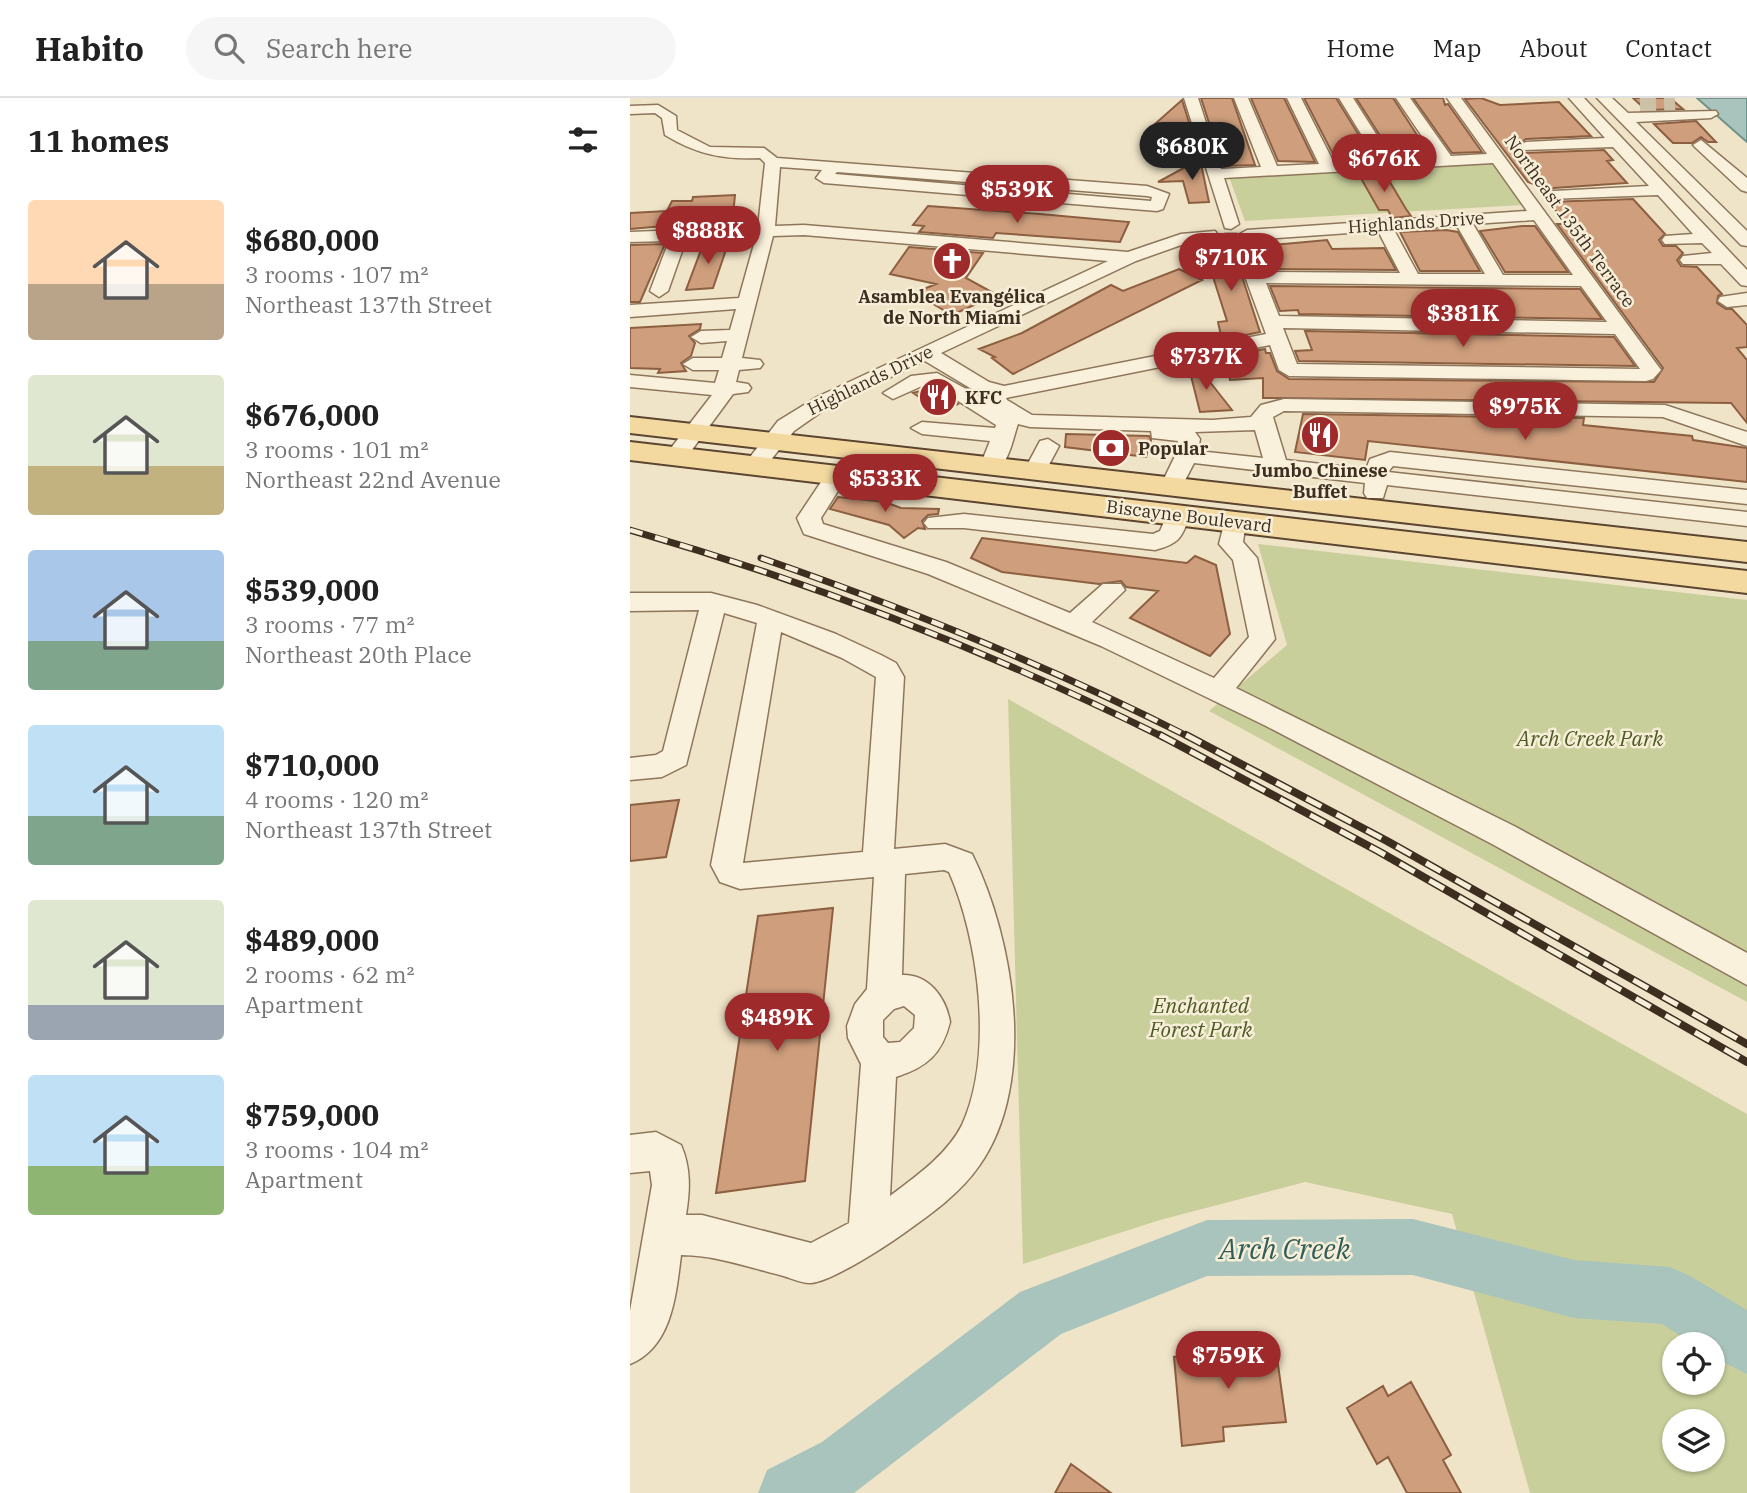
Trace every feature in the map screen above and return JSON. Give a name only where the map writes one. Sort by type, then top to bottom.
[{"type":"main road","name":"Biscayne Boulevard","points":[[630,425],[991,466],[1045,452],[1170,505],[1234,521],[1582,548],[1747,552]]},
{"type":"main road","name":"Biscayne Boulevard","points":[[630,452],[1006,495],[1170,505],[1374,509],[1747,582]]},
{"type":"street","points":[[1191,98],[1217,174],[1223,204],[1239,232],[1274,330]]},
{"type":"street","points":[[1241,98],[1271,171]]},
{"type":"street","points":[[1294,98],[1328,167]]},
{"type":"street","points":[[1346,98],[1386,163]]},
{"type":"street","points":[[1403,98],[1447,161]]},
{"type":"street","name":"Northeast 135th Terrace","points":[[1274,330],[1289,370],[1633,377],[1646,375],[1651,370],[1536,215],[1535,207],[1454,98]]},
{"type":"street","points":[[1576,98],[1747,281]]},
{"type":"street","points":[[1608,102],[1640,104]]},
{"type":"street","points":[[1608,102],[1747,241]]},
{"type":"street","points":[[1675,103],[1697,102]]},
{"type":"street","points":[[630,110],[658,109],[669,116],[670,132],[688,144],[722,156],[764,153],[773,162],[1142,198]]},
{"type":"street","points":[[1624,118],[1711,114]]},
{"type":"street","points":[[1526,146],[1641,135]]},
{"type":"street","points":[[1701,145],[1747,187]]},
{"type":"street","points":[[1217,174],[1500,158]]},
{"type":"street","points":[[675,457],[698,432],[722,397],[731,365],[748,329],[746,305],[766,230],[773,162]]},
{"type":"street","points":[[1554,196],[1663,190]]},
{"type":"street","points":[[1203,228],[1223,204]]},
{"type":"street","points":[[1653,209],[1679,207]]},
{"type":"street","name":"Highlands Drive","points":[[754,466],[773,441],[799,415],[886,365],[926,353],[947,336],[1203,228],[1239,232],[1536,215]]},
{"type":"street","points":[[1462,220],[1497,279]]},
{"type":"street","points":[[1383,225],[1412,279]]},
{"type":"street","points":[[630,237],[766,230],[819,231],[1130,257]]},
{"type":"street","points":[[659,291],[680,234]]},
{"type":"street","points":[[1671,240],[1707,238]]},
{"type":"street","points":[[760,251],[779,251]]},
{"type":"street","points":[[1689,260],[1726,258]]},
{"type":"street","points":[[1251,268],[1412,279],[1587,281]]},
{"type":"street","points":[[1727,301],[1747,299]]},
{"type":"street","points":[[630,311],[766,305]]},
{"type":"street","points":[[926,353],[982,387],[1013,391],[1274,330],[1621,328]]},
{"type":"street","points":[[701,337],[748,329]]},
{"type":"street","points":[[693,363],[753,364]]},
{"type":"street","points":[[954,431],[892,392],[918,380],[937,379],[1008,423],[1006,436],[991,466]]},
{"type":"street","points":[[630,381],[722,397]]},
{"type":"street","points":[[630,400],[722,397],[746,387]]},
{"type":"street","points":[[994,390],[997,403],[1017,417],[1030,421],[1212,426],[1264,423]]},
{"type":"street","points":[[1277,466],[1263,412],[1284,405],[1665,411],[1747,439]]},
{"type":"street","points":[[922,428],[1006,436]]},
{"type":"street","points":[[891,553],[930,526],[964,521],[1155,542],[1171,536],[1170,505],[1189,439],[1178,433],[1065,431],[1045,452]]},
{"type":"street","points":[[1186,456],[1377,479],[1747,497]]},
{"type":"street","points":[[836,475],[808,518],[812,529],[937,568],[1074,624],[1218,691],[1503,835],[1747,970]]},
{"type":"street","points":[[1374,509],[1377,479]]},
{"type":"street","points":[[1578,489],[1747,519]]},
{"type":"street","points":[[1578,489],[1582,548]]},
{"type":"street","points":[[937,568],[947,555],[964,521],[974,492]]},
{"type":"street","points":[[991,524],[1006,495]]},
{"type":"street","points":[[1218,691],[1262,639],[1245,558],[1231,544],[1234,521]]},
{"type":"street","points":[[1074,624],[1112,590]]},
{"type":"street","points":[[630,602],[713,603],[770,620],[878,664],[890,677],[884,862],[884,995]]},
{"type":"street","points":[[630,769],[662,766],[676,757],[713,603]]},
{"type":"street","points":[[664,1234],[702,1235],[811,1263],[827,1257],[930,1191],[962,1160],[977,1135],[993,1057],[994,987],[989,944],[967,873],[961,863],[945,857],[740,876],[731,873],[727,866],[770,620]]},
{"type":"street","points":[[867,1231],[879,1059],[864,1041],[863,1029],[868,1015],[884,995],[895,991],[916,993],[933,1011],[934,1024],[929,1037],[910,1057],[899,1061],[879,1059]]},
{"type":"street","points":[[630,1154],[656,1151],[668,1158],[671,1185],[648,1325],[639,1339],[630,1343]]},
{"type":"green space","points":[[1492,163],[1523,205],[1245,221],[1229,177]]},
{"type":"green space","name":"Arch Creek Park","points":[[1258,544],[1747,600],[1747,1002],[1209,711],[1287,645]]},
{"type":"green space","name":"Enchanted Forest Park","points":[[1008,699],[1747,1114],[1747,1493],[1530,1493],[1452,1214],[1305,1182],[1160,1220],[1023,1264]]},
{"type":"water","points":[[1697,98],[1747,98],[1747,142],[1740,136]]},
{"type":"building","points":[[1201,98],[1232,98],[1255,165],[1223,166]]},
{"type":"building","points":[[1251,98],[1284,98],[1315,162],[1278,161]]},
{"type":"building","points":[[1304,98],[1336,98],[1373,158],[1336,160]]},
{"type":"building","points":[[1356,98],[1393,98],[1430,155],[1393,156]]},
{"type":"building","points":[[1413,98],[1443,98],[1445,105],[1448,104],[1482,152],[1452,153]]},
{"type":"building","points":[[1481,98],[1500,105],[1559,102],[1591,136],[1526,139],[1517,145],[1516,149],[1521,153],[1604,150],[1613,160],[1607,161],[1627,183],[1554,188],[1544,195],[1536,185],[1528,182],[1465,99]]},
{"type":"building","points":[[1633,98],[1670,98],[1683,109],[1646,110]]},
{"type":"building","points":[[1182,100],[1200,157],[1177,153],[1183,148],[1177,147],[1187,137],[1168,133],[1175,126],[1156,123]]},
{"type":"building","points":[[1696,121],[1716,142],[1708,142],[1701,137],[1692,143],[1673,143],[1654,124]]},
{"type":"building","points":[[1200,159],[1209,202],[1189,203],[1183,181],[1158,182]]},
{"type":"building","points":[[1384,172],[1411,216],[1392,218],[1388,210],[1379,210],[1358,173]]},
{"type":"building","points":[[735,195],[732,225],[709,226],[711,222],[630,229],[630,213],[667,211],[672,201],[692,201],[693,197]]},
{"type":"building","points":[[1633,199],[1665,234],[1659,240],[1663,246],[1676,246],[1683,253],[1677,260],[1681,266],[1697,267],[1722,294],[1718,296],[1717,303],[1726,309],[1732,309],[1747,325],[1747,347],[1737,348],[1747,360],[1747,423],[1731,403],[1263,398],[1263,378],[1230,380],[1225,357],[1265,349],[1266,353],[1270,353],[1277,371],[1289,379],[1654,382],[1663,368],[1557,224],[1566,224],[1549,202]]},
{"type":"building","points":[[928,206],[1129,222],[1120,242],[996,233],[993,238],[919,232],[924,226],[913,225]]},
{"type":"building","points":[[1535,226],[1568,272],[1505,272],[1480,231]]},
{"type":"building","points":[[1400,232],[1458,232],[1480,271],[1420,271]]},
{"type":"building","points":[[1327,240],[1332,249],[1384,248],[1396,270],[1264,269],[1251,247]]},
{"type":"building","points":[[729,241],[713,288],[686,290],[704,242]]},
{"type":"building","points":[[665,244],[640,302],[630,302],[630,245]]},
{"type":"building","points":[[1223,244],[1237,261],[1260,332],[1222,340],[1218,322],[1227,321],[1203,245]]},
{"type":"building","points":[[909,247],[983,253],[966,278],[997,295],[952,315],[914,293],[936,284],[890,274]]},
{"type":"building","points":[[1179,269],[1202,280],[1013,374],[992,358],[995,357],[979,349],[1022,333],[1111,285],[1123,291]]},
{"type":"building","points":[[1270,286],[1580,289],[1602,319],[1299,314],[1298,310],[1280,311]]},
{"type":"building","points":[[701,324],[700,329],[689,336],[695,343],[691,356],[681,363],[686,371],[658,373],[660,369],[630,368],[630,328]]},
{"type":"building","points":[[1305,331],[1614,337],[1635,366],[1299,361],[1295,351],[1312,350]]},
{"type":"building","points":[[1195,363],[1232,410],[1200,412],[1188,364]]},
{"type":"building","name":"KFC","points":[[932,388],[958,404],[942,412],[913,393]]},
{"type":"building","points":[[1303,414],[1584,418],[1583,425],[1692,436],[1693,440],[1747,448],[1747,482],[1368,441],[1365,460],[1295,452]]},
{"type":"building","name":"Popular","points":[[1066,434],[1149,436],[1151,440],[1146,457],[1065,447]]},
{"type":"building","points":[[838,497],[885,502],[901,508],[939,509],[938,514],[928,515],[922,521],[925,529],[918,528],[904,538],[889,525],[830,509]]},
{"type":"building","points":[[982,538],[1187,563],[1195,556],[1216,565],[1230,634],[1210,656],[1130,618],[1158,591],[1126,587],[1121,581],[1099,584],[1002,572],[971,558]]},
{"type":"building","points":[[679,800],[666,857],[630,861],[630,805]]},
{"type":"building","points":[[833,908],[805,1181],[716,1193],[758,916]]},
{"type":"building","points":[[1238,1342],[1239,1348],[1275,1343],[1286,1422],[1223,1427],[1224,1441],[1182,1446],[1174,1357],[1208,1353],[1207,1346]]},
{"type":"building","points":[[1411,1382],[1451,1455],[1443,1460],[1461,1493],[1407,1493],[1388,1457],[1377,1464],[1347,1408],[1383,1386],[1388,1396]]},
{"type":"building","points":[[1071,1464],[1111,1493],[1055,1493]]},
{"type":"waterway","name":"Arch Creek","points":[[790,1493],[844,1464],[1041,1313],[1207,1248],[1413,1247],[1574,1289],[1670,1296],[1747,1344]]},
{"type":"tunnel","points":[[1640,104],[1675,103]]},
{"type":"railway","points":[[630,530],[835,596],[968,648],[1163,737]]},
{"type":"railway","points":[[761,558],[978,640],[1189,737]]},
{"type":"railway","points":[[1160,735],[1378,851],[1747,1062]]},
{"type":"railway","points":[[1186,735],[1387,841],[1747,1044]]},
{"type":"place","name":"Asamblea Evangélica de North Miami","points":[[952,261]]},
{"type":"place","name":"KFC","points":[[938,397]]},
{"type":"place","name":"Jumbo Chinese Buffet","points":[[1320,435]]},
{"type":"place","name":"Popular","points":[[1111,448]]}]
